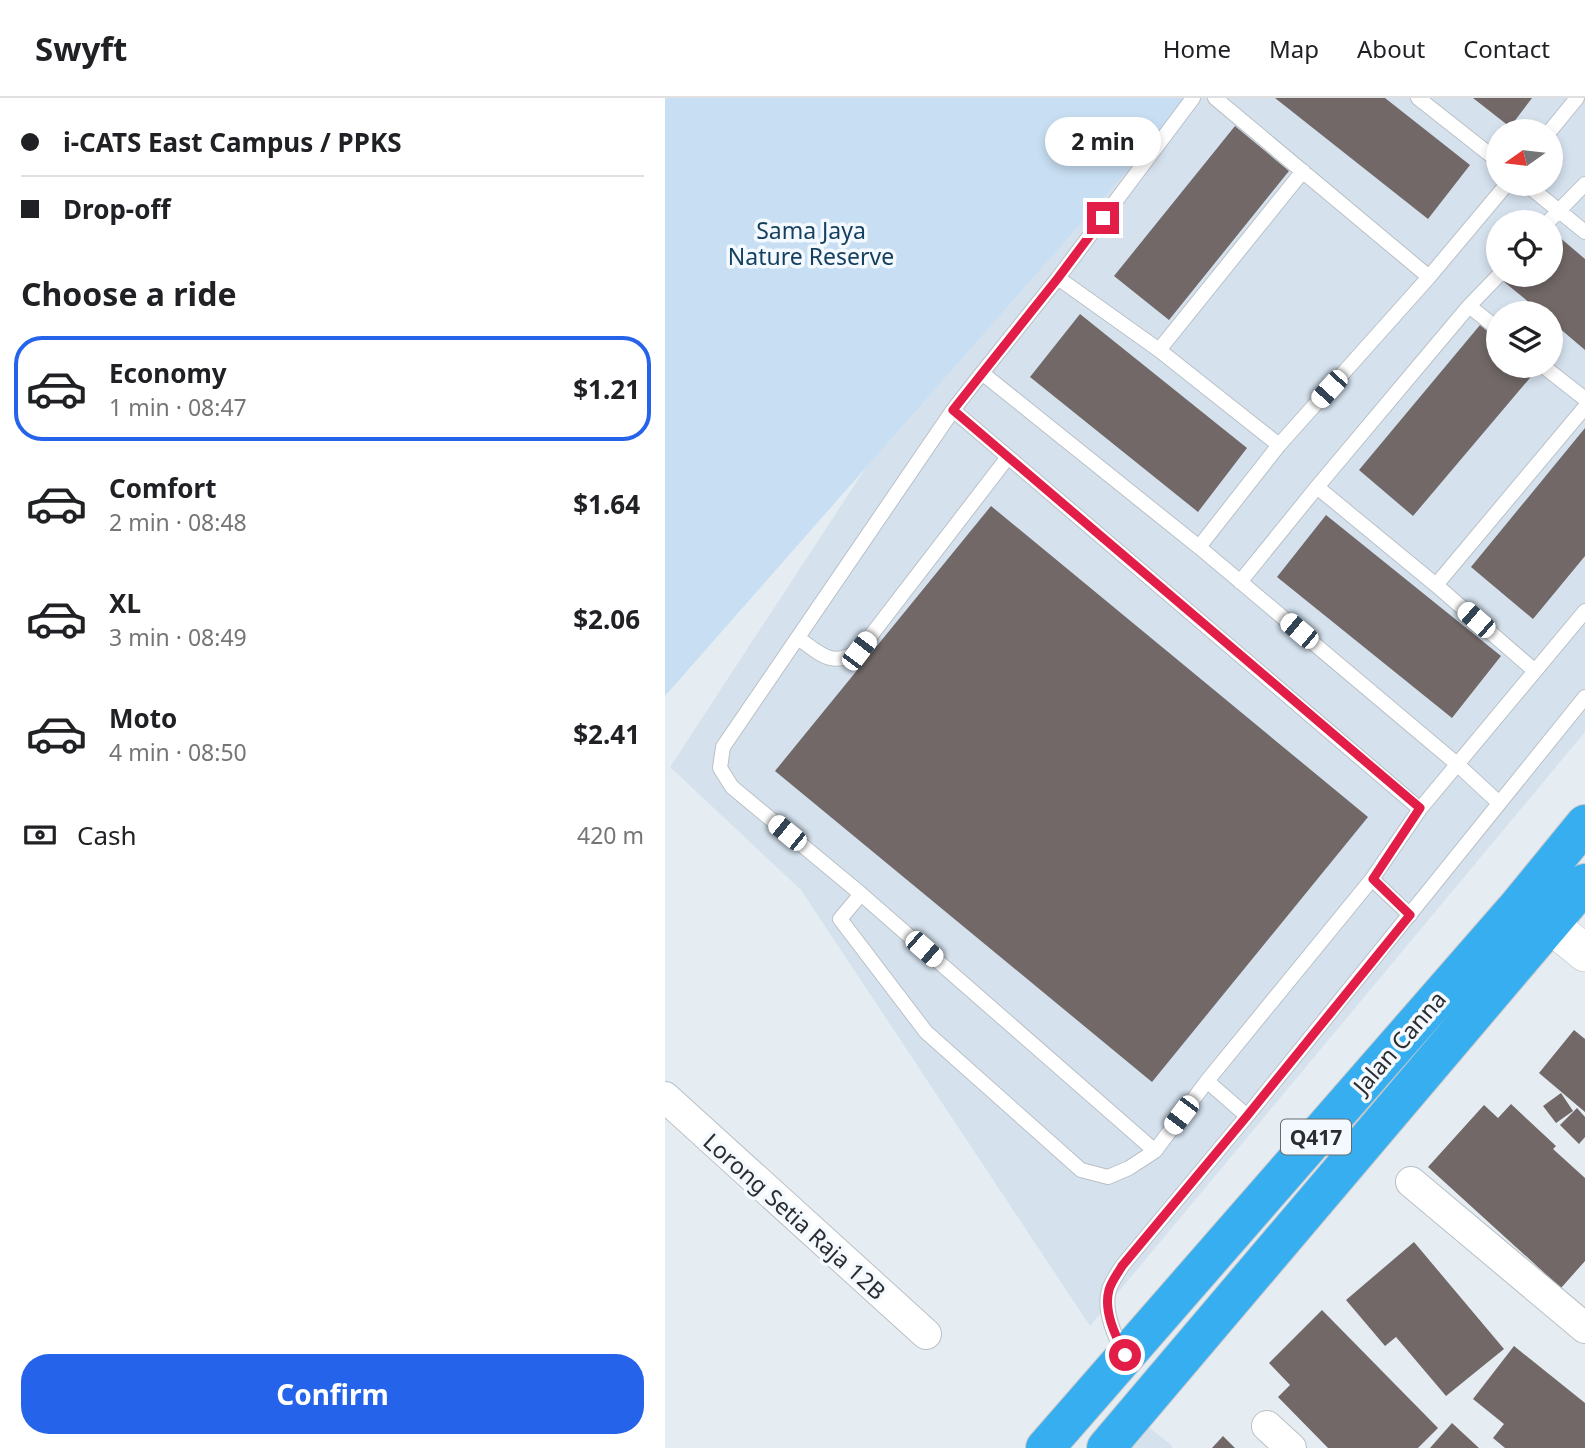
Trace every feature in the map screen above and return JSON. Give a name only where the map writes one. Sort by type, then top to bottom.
[{"type":"highway","name":"Jalan Canna","points":[[1045,1448],[1518,906],[1585,824]]},
{"type":"highway","name":"Jalan Canna","points":[[1106,1448],[1585,883]]},
{"type":"street","points":[[1551,925],[1585,954]]},
{"type":"street","name":"Lorong Setia Raja 12B","points":[[665,1097],[926,1335]]},
{"type":"street","points":[[1411,1182],[1585,1328]]},
{"type":"street","points":[[1267,1426],[1291,1448]]},
{"type":"lane","points":[[1154,1151],[861,894],[732,787],[720,768],[723,747],[953,410],[1058,278],[1193,98]]},
{"type":"lane","points":[[1215,98],[1429,277]]},
{"type":"lane","points":[[1418,98],[1486,152]]},
{"type":"lane","points":[[1560,119],[1577,98]]},
{"type":"lane","points":[[1159,350],[1303,171]]},
{"type":"lane","points":[[1560,210],[1585,184]]},
{"type":"lane","points":[[1199,547],[1279,445],[1429,277],[1497,196]]},
{"type":"lane","points":[[1541,196],[1558,210]]},
{"type":"lane","points":[[1563,214],[1585,232]]},
{"type":"lane","points":[[1058,278],[1159,350],[1279,445]]},
{"type":"lane","points":[[1240,582],[1487,287]]},
{"type":"lane","points":[[1469,306],[1486,319]]},
{"type":"lane","points":[[982,373],[1199,547],[1457,764],[1499,803]]},
{"type":"lane","points":[[1558,378],[1585,399]]},
{"type":"lane","points":[[1436,585],[1585,407]]},
{"type":"lane","points":[[953,410],[1420,808]]},
{"type":"lane","points":[[798,638],[826,658],[849,657],[859,651],[1008,457]]},
{"type":"lane","points":[[1317,487],[1535,671]]},
{"type":"lane","points":[[861,894],[840,919],[926,1032],[1081,1170],[1108,1177],[1129,1168],[1154,1151],[1207,1080],[1373,879],[1420,808],[1585,611]]},
{"type":"lane","points":[[1125,1355],[1108,1311],[1108,1291],[1122,1266],[1247,1116],[1585,697]]},
{"type":"lane","points":[[1373,879],[1410,915]]},
{"type":"lane","points":[[1207,1080],[1247,1116]]},
{"type":"shaded area","points":[[1117,98],[1585,98],[1585,732],[1090,1326],[801,890],[670,767],[937,359]]},
{"type":"shaded area","points":[[1146,1425],[1170,1444],[1173,1448],[1126,1448]]},
{"type":"green space","name":"Sama Jaya Nature Reserve","points":[[665,98],[1191,98],[665,696]]},
{"type":"building","points":[[1275,98],[1385,98],[1470,165],[1428,219]]},
{"type":"building","points":[[1473,98],[1532,98],[1516,119],[1500,119]]},
{"type":"building","points":[[1235,126],[1289,171],[1169,320],[1114,276]]},
{"type":"building","points":[[1563,240],[1585,259],[1585,350],[1563,331],[1563,301],[1527,301],[1510,287],[1563,287]]},
{"type":"building","points":[[1080,314],[1247,448],[1198,512],[1030,377]]},
{"type":"building","points":[[1480,325],[1486,330],[1486,378],[1530,378],[1413,516],[1359,470]]},
{"type":"building","points":[[1585,428],[1585,556],[1533,619],[1471,567]]},
{"type":"building","points":[[991,506],[1368,817],[1152,1082],[775,771]]},
{"type":"building","points":[[1326,515],[1501,656],[1452,718],[1277,577]]},
{"type":"building","points":[[1574,1030],[1585,1039],[1585,1112],[1539,1073]]},
{"type":"building","points":[[1561,1093],[1573,1111],[1556,1123],[1543,1106]]},
{"type":"building","points":[[1511,1104],[1556,1146],[1553,1149],[1585,1178],[1585,1261],[1561,1288],[1428,1167],[1484,1105],[1498,1118]]},
{"type":"building","points":[[1577,1108],[1585,1117],[1585,1137],[1579,1144],[1560,1125]]},
{"type":"building","points":[[1414,1242],[1504,1349],[1446,1396],[1396,1337],[1385,1346],[1346,1300]]},
{"type":"building","points":[[1322,1310],[1438,1428],[1418,1448],[1328,1448],[1278,1397],[1290,1385],[1269,1363]]},
{"type":"building","points":[[1514,1346],[1585,1403],[1585,1448],[1505,1448],[1493,1438],[1504,1424],[1473,1399]]},
{"type":"building","points":[[1452,1423],[1479,1448],[1430,1448]]},
{"type":"building","points":[[1223,1436],[1235,1448],[1212,1448]]},
{"type":"route","points":[[1103,218],[953,410],[1420,808],[1373,879],[1410,915],[1122,1266],[1108,1291],[1108,1311],[1125,1355]]}]
